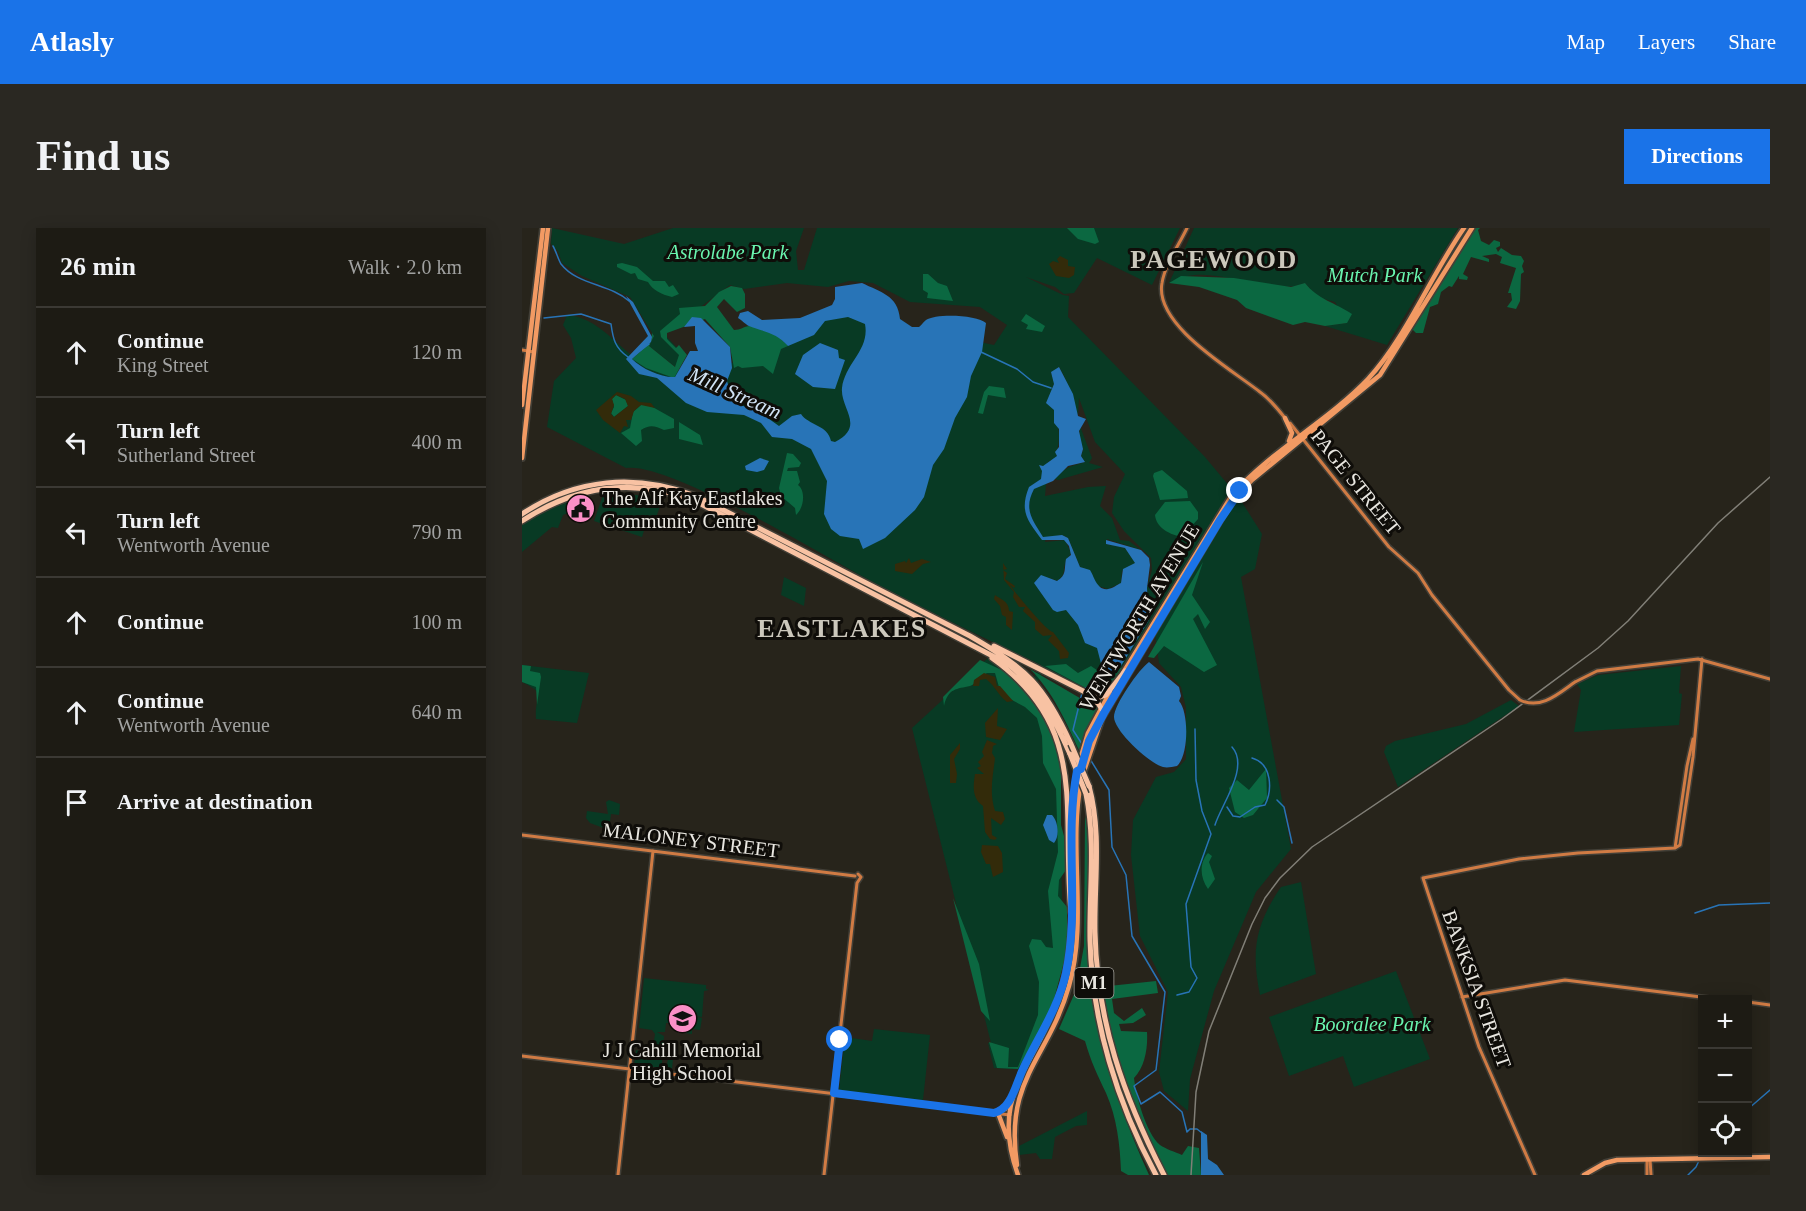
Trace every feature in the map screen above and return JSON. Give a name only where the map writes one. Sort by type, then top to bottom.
[{"type":"highway","name":"M1","points":[[522,514],[551,497],[581,486],[619,481],[655,483],[709,502],[887,597]]},
{"type":"highway","name":"M1","points":[[522,520],[561,498],[593,489],[628,486],[667,492],[708,507],[970,636],[1014,662],[1054,718],[1086,794],[1092,845],[1090,944],[1100,1022],[1121,1100],[1155,1175]]},
{"type":"highway","name":"M1","points":[[896,601],[981,650],[1031,684],[1051,702],[1071,744],[1089,786],[1096,826],[1095,930],[1102,1006],[1116,1068],[1163,1175]]},
{"type":"highway","points":[[970,636],[1043,670],[1084,694],[1101,707],[1104,713]]},
{"type":"highway","points":[[1084,694],[1097,698],[1103,697],[1125,671]]},
{"type":"highway","points":[[1031,684],[1051,723],[1069,768],[1077,771]]},
{"type":"highway","points":[[1064,758],[1071,912]]},
{"type":"main road","points":[[522,405],[543,228]]},
{"type":"main road","points":[[522,458],[528,351],[548,228]]},
{"type":"main road","name":"WENTWORTH AVENUE","points":[[1018,1174],[1012,1115],[1023,1083],[1061,1010],[1074,969],[1077,935],[1079,797],[1085,752],[1104,713],[1230,504],[1252,480],[1355,391],[1375,370],[1464,228]]},
{"type":"main road","name":"WENTWORTH AVENUE","points":[[1018,1174],[1010,1145],[1014,1091],[1060,995],[1069,955],[1073,804],[1077,771],[1101,707],[1232,495],[1249,476],[1380,375],[1472,228]]},
{"type":"main road","points":[[1375,370],[1380,375]]},
{"type":"main road","points":[[1279,452],[1292,436],[1285,418]]},
{"type":"main road","points":[[1010,1145],[996,1113],[1005,1109],[1014,1091]]},
{"type":"main road","points":[[1584,1175],[1612,1160],[1770,1157]]},
{"type":"street","name":"PAGE STREET","points":[[1187,228],[1165,273],[1162,292],[1181,331],[1266,397],[1389,547],[1418,573],[1432,595],[1520,700],[1530,703],[1543,702],[1597,671],[1702,659]]},
{"type":"street","points":[[1702,659],[1770,679]]},
{"type":"street","name":"BANKSIA STREET","points":[[1535,1175],[1479,1047],[1423,878],[1519,859],[1578,853],[1675,848],[1686,766],[1694,739],[1702,659]]},
{"type":"street","name":"MALONEY STREET","points":[[522,835],[857,878],[834,1093]]},
{"type":"street","points":[[618,1175],[653,851]]},
{"type":"street","points":[[1462,997],[1557,980],[1698,996]]},
{"type":"street","points":[[1752,1003],[1770,1005]]},
{"type":"street","points":[[522,1056],[1012,1115]]},
{"type":"street","points":[[825,1175],[834,1093]]},
{"type":"street","points":[[1649,1159],[1649,1175]]},
{"type":"green space","name":"Astrolabe Park","points":[[552,228],[624,244],[673,228],[804,228],[796,251],[798,270],[804,270],[817,228],[1180,228],[1152,285],[1097,258],[1074,293],[1064,294],[1055,287],[1026,277],[1063,295],[1069,296],[1068,317],[1205,457],[1240,499],[1262,534],[1255,569],[1241,577],[1291,849],[1256,892],[1214,991],[1190,1079],[1188,1111],[1164,1091],[1159,1072],[1168,992],[1140,936],[1131,855],[1133,820],[1156,777],[1174,772],[1186,759],[1186,708],[1181,687],[1159,663],[1153,619],[1104,695],[1098,697],[1045,668],[1031,694],[1045,716],[1059,751],[1062,898],[1048,1005],[1018,1069],[994,1068],[988,1043],[991,1043],[912,728],[988,658],[1027,690],[1041,665],[894,593],[748,513],[676,479],[647,470],[626,468],[547,427],[554,381],[576,358],[571,338],[563,325],[567,315],[594,324],[638,360],[664,372],[713,367],[744,360],[774,347],[815,323],[844,314],[994,345],[1007,325],[980,307],[910,302],[873,283],[849,281],[828,287],[787,283],[744,289],[730,285],[664,334],[683,354],[678,369],[649,346],[654,336],[630,297],[582,276],[562,263],[558,251],[551,244]],"holes":[[[1059,367],[1078,415],[1079,398],[1095,442],[1125,474],[1114,497],[1112,513],[1124,531],[1151,558],[1152,570],[1147,588],[1150,615],[1129,654],[1050,578],[1057,581],[1062,576],[1071,553],[1065,540],[1045,542],[1046,538],[1062,535],[1068,538],[1080,567],[1088,570],[1098,586],[1108,589],[1121,583],[1122,571],[1134,565],[1135,562],[1125,548],[1106,544],[1107,539],[1141,550],[1129,541],[1120,540],[1112,518],[1100,506],[1106,486],[1088,487],[1045,496],[1048,462],[1057,458],[1059,439],[1058,424],[1054,423],[1051,394],[1055,381],[1051,373]]]},
{"type":"green space","points":[[1067,228],[1094,228],[1099,242],[1095,244],[1078,239]]},
{"type":"green space","name":"Mutch Park","points":[[1194,228],[1458,228],[1387,345],[1325,326],[1347,323],[1335,302],[1317,297],[1305,283],[1290,287],[1273,286],[1202,275],[1185,276],[1169,283]]},
{"type":"green space","points":[[1474,228],[1480,228],[1478,230],[1481,241],[1489,245],[1494,240],[1500,242],[1500,246],[1496,248],[1498,252],[1501,248],[1512,255],[1521,256],[1524,261],[1520,301],[1516,309],[1507,307],[1512,300],[1511,293],[1508,293],[1516,268],[1500,263],[1502,257],[1496,254],[1482,256],[1489,259],[1489,262],[1471,257],[1463,274],[1468,277],[1467,280],[1459,279],[1459,276],[1452,287],[1449,286],[1441,292],[1438,304],[1430,307],[1423,333],[1416,333],[1412,329]]},
{"type":"green space","points":[[617,264],[637,267],[653,281],[665,281],[669,287],[673,285],[679,294],[672,297],[658,292],[648,282],[638,279],[635,273],[631,274],[617,267]]},
{"type":"green space","points":[[923,274],[928,274],[938,283],[947,286],[953,301],[927,298],[928,293],[923,290]]},
{"type":"green space","points":[[1181,276],[1234,278],[1291,287],[1305,283],[1321,297],[1352,314],[1347,323],[1325,326],[1305,322],[1293,325],[1246,308],[1237,300],[1199,287],[1169,283]]},
{"type":"green space","points":[[731,286],[742,288],[745,294],[745,308],[737,312],[724,299],[717,307],[734,330],[749,326],[760,327],[776,335],[788,346],[781,349],[773,374],[763,366],[734,368],[730,347],[705,319],[667,333],[667,339],[676,348],[679,345],[687,355],[674,378],[646,368],[632,359],[651,342],[649,346],[675,367],[679,355],[661,337],[660,331],[680,314],[679,308],[705,306],[719,292]]},
{"type":"green space","points":[[1026,314],[1045,326],[1042,332],[1026,329],[1028,325],[1021,321]]},
{"type":"green space","points":[[989,386],[1004,388],[1006,398],[988,395],[983,414],[978,413],[984,392]]},
{"type":"green space","points":[[616,395],[626,400],[628,406],[614,417],[611,413],[614,407],[612,399]]},
{"type":"green space","points":[[641,405],[649,405],[674,419],[674,428],[664,430],[653,426],[644,428],[641,430],[642,441],[636,446],[621,433],[630,428],[633,412]]},
{"type":"green space","points":[[679,422],[700,435],[703,445],[679,439]]},
{"type":"green space","points":[[1080,426],[1092,458],[1089,463],[1103,467],[1055,479],[1065,469],[1085,462],[1081,456],[1083,450],[1079,438]]},
{"type":"green space","points":[[787,453],[793,454],[801,463],[799,467],[788,468],[787,471],[797,471],[800,482],[798,485],[803,495],[802,504],[796,515],[795,508],[781,496],[779,488]]},
{"type":"green space","points":[[1162,470],[1187,491],[1188,498],[1160,500],[1153,476],[1154,473]]},
{"type":"green space","points":[[618,493],[663,498],[654,523],[647,521],[642,537],[594,521],[603,495]]},
{"type":"green space","points":[[572,498],[568,513],[563,515],[558,528],[552,527],[522,552],[522,525],[538,514]]},
{"type":"green space","points":[[1190,501],[1198,512],[1198,519],[1182,537],[1169,533],[1158,524],[1155,515],[1165,502]]},
{"type":"green space","points":[[1203,562],[1192,595],[1210,622],[1205,629],[1198,614],[1193,619],[1217,665],[1204,672],[1164,646],[1154,658],[1148,657]]},
{"type":"green space","points":[[784,577],[806,588],[804,606],[781,595]]},
{"type":"green space","points":[[980,660],[1006,672],[1036,704],[1052,733],[1061,769],[1061,825],[1066,870],[1059,880],[1058,896],[1067,907],[1067,951],[1051,1010],[1018,1069],[997,1068],[989,1042],[1009,1048],[1008,1067],[1018,1067],[1038,1015],[1039,982],[1029,946],[1032,939],[1041,940],[1046,947],[1053,948],[1048,891],[1058,852],[1056,789],[1043,763],[1042,736],[1037,718],[1025,707],[1001,694],[995,673],[987,673],[972,685],[954,690],[948,696],[944,706],[943,697]]},
{"type":"green space","points":[[1066,664],[1078,673],[1091,666],[1104,675],[1123,667],[1104,691],[1095,693],[1045,666]]},
{"type":"green space","points":[[522,665],[589,673],[577,723],[536,719],[538,696],[535,690],[522,682]]},
{"type":"green space","points":[[522,665],[531,666],[530,671],[540,673],[537,705],[536,687],[522,682]]},
{"type":"green space","points":[[1681,666],[1679,693],[1682,694],[1679,725],[1574,732],[1581,690],[1577,684],[1598,675]]},
{"type":"green space","points":[[1030,669],[1097,708],[1079,750],[1052,697]]},
{"type":"green space","points":[[1511,700],[1519,706],[1398,787],[1384,752],[1386,746],[1395,741],[1466,724]]},
{"type":"green space","points":[[1266,769],[1267,798],[1253,815],[1244,818],[1235,812],[1229,788],[1237,780],[1249,790]]},
{"type":"green space","points":[[609,800],[620,804],[619,815],[611,814],[609,830],[590,823],[586,818],[587,811],[608,814],[606,802]]},
{"type":"green space","points":[[1085,816],[1090,847],[1087,943],[1094,1003],[1116,1091],[1149,1175],[1128,1175],[1121,1171],[1119,1141],[1113,1112],[1085,1041],[1059,1029],[1076,990],[1084,946]]},
{"type":"green space","points":[[1208,853],[1212,856],[1209,862],[1215,879],[1208,889],[1203,880],[1202,871],[1203,861]]},
{"type":"green space","points":[[1301,882],[1316,974],[1260,995],[1256,952],[1257,939],[1265,914],[1281,887]]},
{"type":"green space","points":[[953,898],[979,964],[990,1021],[981,1011]]},
{"type":"green space","name":"Booralee Park","points":[[1396,971],[1430,1059],[1354,1087],[1343,1056],[1289,1076],[1269,1017]]},
{"type":"green space","points":[[1101,976],[1105,976],[1109,986],[1156,981],[1158,993],[1112,999],[1114,1013],[1124,1021],[1142,1008],[1146,1015],[1133,1023],[1119,1024],[1121,1031],[1147,1032],[1145,1056],[1134,1078],[1142,1114],[1150,1132],[1160,1145],[1182,1155],[1188,1146],[1199,1148],[1201,1175],[1168,1175],[1155,1151],[1124,1079],[1110,1030]]},
{"type":"green space","points":[[644,978],[706,985],[706,989],[709,990],[704,991],[702,1017],[694,1016],[702,1018],[700,1030],[692,1029],[692,1034],[684,1033],[685,1025],[677,1024],[675,1032],[675,1024],[666,1023],[665,1032],[657,1032],[664,1036],[662,1063],[667,1064],[668,1059],[673,1059],[672,1069],[634,1065],[636,1050],[652,1054],[655,1034],[652,1030],[639,1028]]},
{"type":"green space","points":[[874,1029],[930,1035],[923,1100],[839,1090],[845,1037],[872,1041]]},
{"type":"green space","points":[[1087,1111],[1087,1125],[1076,1126],[1055,1137],[1052,1159],[1040,1159],[1036,1153],[1019,1155],[1019,1146]]},
{"type":"sand","points":[[1060,256],[1068,260],[1068,266],[1075,267],[1074,275],[1069,278],[1056,276],[1049,264],[1053,261],[1059,263],[1057,259]]},
{"type":"sand","points":[[617,392],[631,396],[639,402],[651,403],[655,408],[641,405],[634,411],[631,420],[626,420],[628,427],[624,426],[620,433],[603,420],[596,410]],"holes":[[[616,395],[625,399],[628,406],[614,417],[611,414],[614,405],[612,399]]]},
{"type":"sand","points":[[909,558],[911,563],[922,559],[931,562],[923,564],[912,574],[895,571],[895,564],[905,561],[906,563]]},
{"type":"sand","points":[[1003,570],[1007,573],[1005,579],[1015,586],[1014,588],[1010,585],[1023,602],[1053,632],[1069,653],[1068,658],[1060,659],[1059,651],[1048,640],[1052,635],[1043,636],[1035,629],[1035,622],[1023,611],[1025,607],[1019,607],[1013,597],[1014,592],[1004,580]]},
{"type":"sand","points":[[995,595],[1006,603],[1009,611],[1013,612],[1012,630],[1006,625],[1006,617],[1002,615],[1000,606],[994,599]]},
{"type":"sand","points":[[984,673],[995,677],[997,686],[1000,686],[1013,701],[1007,702],[986,679],[980,680],[979,686],[973,686],[974,680]]},
{"type":"sand","points":[[998,708],[997,726],[1007,729],[1000,740],[986,737],[985,723]]},
{"type":"sand","points":[[987,740],[997,744],[993,746],[992,753],[995,758],[992,797],[995,811],[1003,812],[1005,819],[1001,825],[991,818],[992,835],[997,838],[995,840],[990,839],[985,832],[983,806],[975,796],[974,788],[975,774],[984,774],[977,768],[981,766],[978,762],[984,756],[982,752]]},
{"type":"sand","points":[[960,743],[960,749],[954,759],[956,783],[950,783],[950,755]]},
{"type":"sand","points":[[982,845],[998,846],[1002,853],[1003,872],[993,877],[990,864],[986,864],[981,852]]},
{"type":"water","points":[[862,283],[892,299],[899,311],[900,319],[912,327],[919,327],[926,320],[938,316],[975,318],[986,323],[982,352],[971,376],[967,397],[955,418],[944,449],[933,465],[924,497],[915,510],[885,538],[863,549],[859,539],[840,536],[831,529],[824,514],[827,481],[811,449],[792,439],[772,437],[761,423],[744,415],[707,412],[686,403],[657,378],[639,374],[626,359],[648,336],[626,296],[633,302],[652,337],[651,342],[632,359],[658,374],[675,377],[690,351],[698,351],[695,343],[695,326],[684,327],[692,317],[701,318],[730,347],[732,368],[727,381],[733,402],[759,412],[779,426],[792,416],[801,414],[808,421],[822,428],[831,441],[835,442],[849,430],[849,417],[842,396],[842,388],[844,379],[864,341],[865,324],[848,317],[825,321],[814,335],[788,346],[775,336],[748,325],[738,318],[740,313],[748,311],[762,320],[800,318],[832,305],[835,299],[835,287]]},
{"type":"water","points":[[820,343],[838,350],[839,358],[845,360],[835,389],[813,387],[795,374],[803,355]]},
{"type":"water","points":[[1059,367],[1073,394],[1078,416],[1086,419],[1079,431],[1083,449],[1081,456],[1085,462],[1068,466],[1053,481],[1034,489],[1029,503],[1033,520],[1043,537],[1062,535],[1068,538],[1080,567],[1090,570],[1096,582],[1104,589],[1121,583],[1123,569],[1135,563],[1125,548],[1106,544],[1106,540],[1141,550],[1149,558],[1147,588],[1149,620],[1121,666],[1105,679],[1097,648],[1085,643],[1078,625],[1066,610],[1057,612],[1053,610],[1034,583],[1041,575],[1057,581],[1060,579],[1064,572],[1066,559],[1071,555],[1069,546],[1064,540],[1042,540],[1029,521],[1025,510],[1029,487],[1041,479],[1042,471],[1039,465],[1043,466],[1057,456],[1055,452],[1059,447],[1059,429],[1054,423],[1054,410],[1046,403],[1054,384],[1051,372]]},
{"type":"water","points":[[760,458],[769,461],[764,470],[757,472],[746,470],[745,466]]},
{"type":"water","points":[[1149,662],[1179,687],[1181,696],[1179,701],[1185,714],[1186,744],[1177,766],[1163,767],[1150,760],[1126,738],[1114,717],[1122,696]]},
{"type":"water","points":[[1047,815],[1052,815],[1057,825],[1058,833],[1054,843],[1049,840],[1043,825]]},
{"type":"water","points":[[1201,1131],[1207,1135],[1208,1159],[1217,1165],[1224,1175],[1201,1175]]},
{"type":"waterway","points":[[553,246],[561,264],[568,271],[613,291],[629,301]]},
{"type":"waterway","points":[[544,318],[581,314],[611,324],[615,343],[628,357]]},
{"type":"waterway","name":"Mill Stream","points":[[636,354],[649,344]]},
{"type":"waterway","name":"Mill Stream","points":[[981,352],[1017,369],[1033,382],[1051,388]]},
{"type":"waterway","name":"Mill Stream","points":[[1084,689],[1108,676]]},
{"type":"waterway","name":"Mill Stream","points":[[1082,693],[1073,730],[1082,744]]},
{"type":"waterway","points":[[1177,995],[1189,992],[1197,978],[1191,967],[1186,904],[1211,834],[1202,811],[1196,780],[1195,729]]},
{"type":"waterway","points":[[1215,825],[1236,775],[1237,755],[1232,747]]},
{"type":"waterway","points":[[1227,807],[1233,816],[1240,817],[1255,807],[1265,805],[1269,793],[1269,779],[1264,766],[1252,758]]},
{"type":"waterway","name":"Mill Stream","points":[[1090,759],[1109,790],[1112,847],[1126,875],[1132,936],[1165,992],[1156,1070],[1134,1086],[1141,1104],[1160,1092],[1182,1112],[1187,1132],[1190,1129],[1197,1129],[1202,1133]]},
{"type":"waterway","points":[[1277,800],[1284,807],[1292,843]]},
{"type":"waterway","points":[[1695,913],[1719,905],[1770,903]]},
{"type":"waterway","points":[[1752,1106],[1770,1090]]},
{"type":"waterway","points":[[1688,1175],[1696,1167],[1701,1157]]},
{"type":"railway","points":[[1191,1175],[1196,1092],[1209,1031],[1252,924],[1265,898],[1280,878],[1312,847],[1502,719],[1598,648],[1628,621],[1718,523],[1770,477]]},
{"type":"place","name":"The Alf Kay Eastlakes Community Centre","points":[[581,509]]},
{"type":"place","name":"J J Cahill Memorial High School","points":[[682,1019]]},
{"type":"district","name":"PAGEWOOD","points":[[1214,259]]},
{"type":"district","name":"EASTLAKES","points":[[842,628]]},
{"type":"route","points":[[840,1040],[834,1093],[994,1113],[1005,1109],[1008,1105],[1024,1067],[1058,1002],[1065,976],[1071,936],[1073,812],[1077,771],[1081,769],[1089,741],[1095,734],[1104,713],[1176,597],[1220,520],[1240,491]]}]
